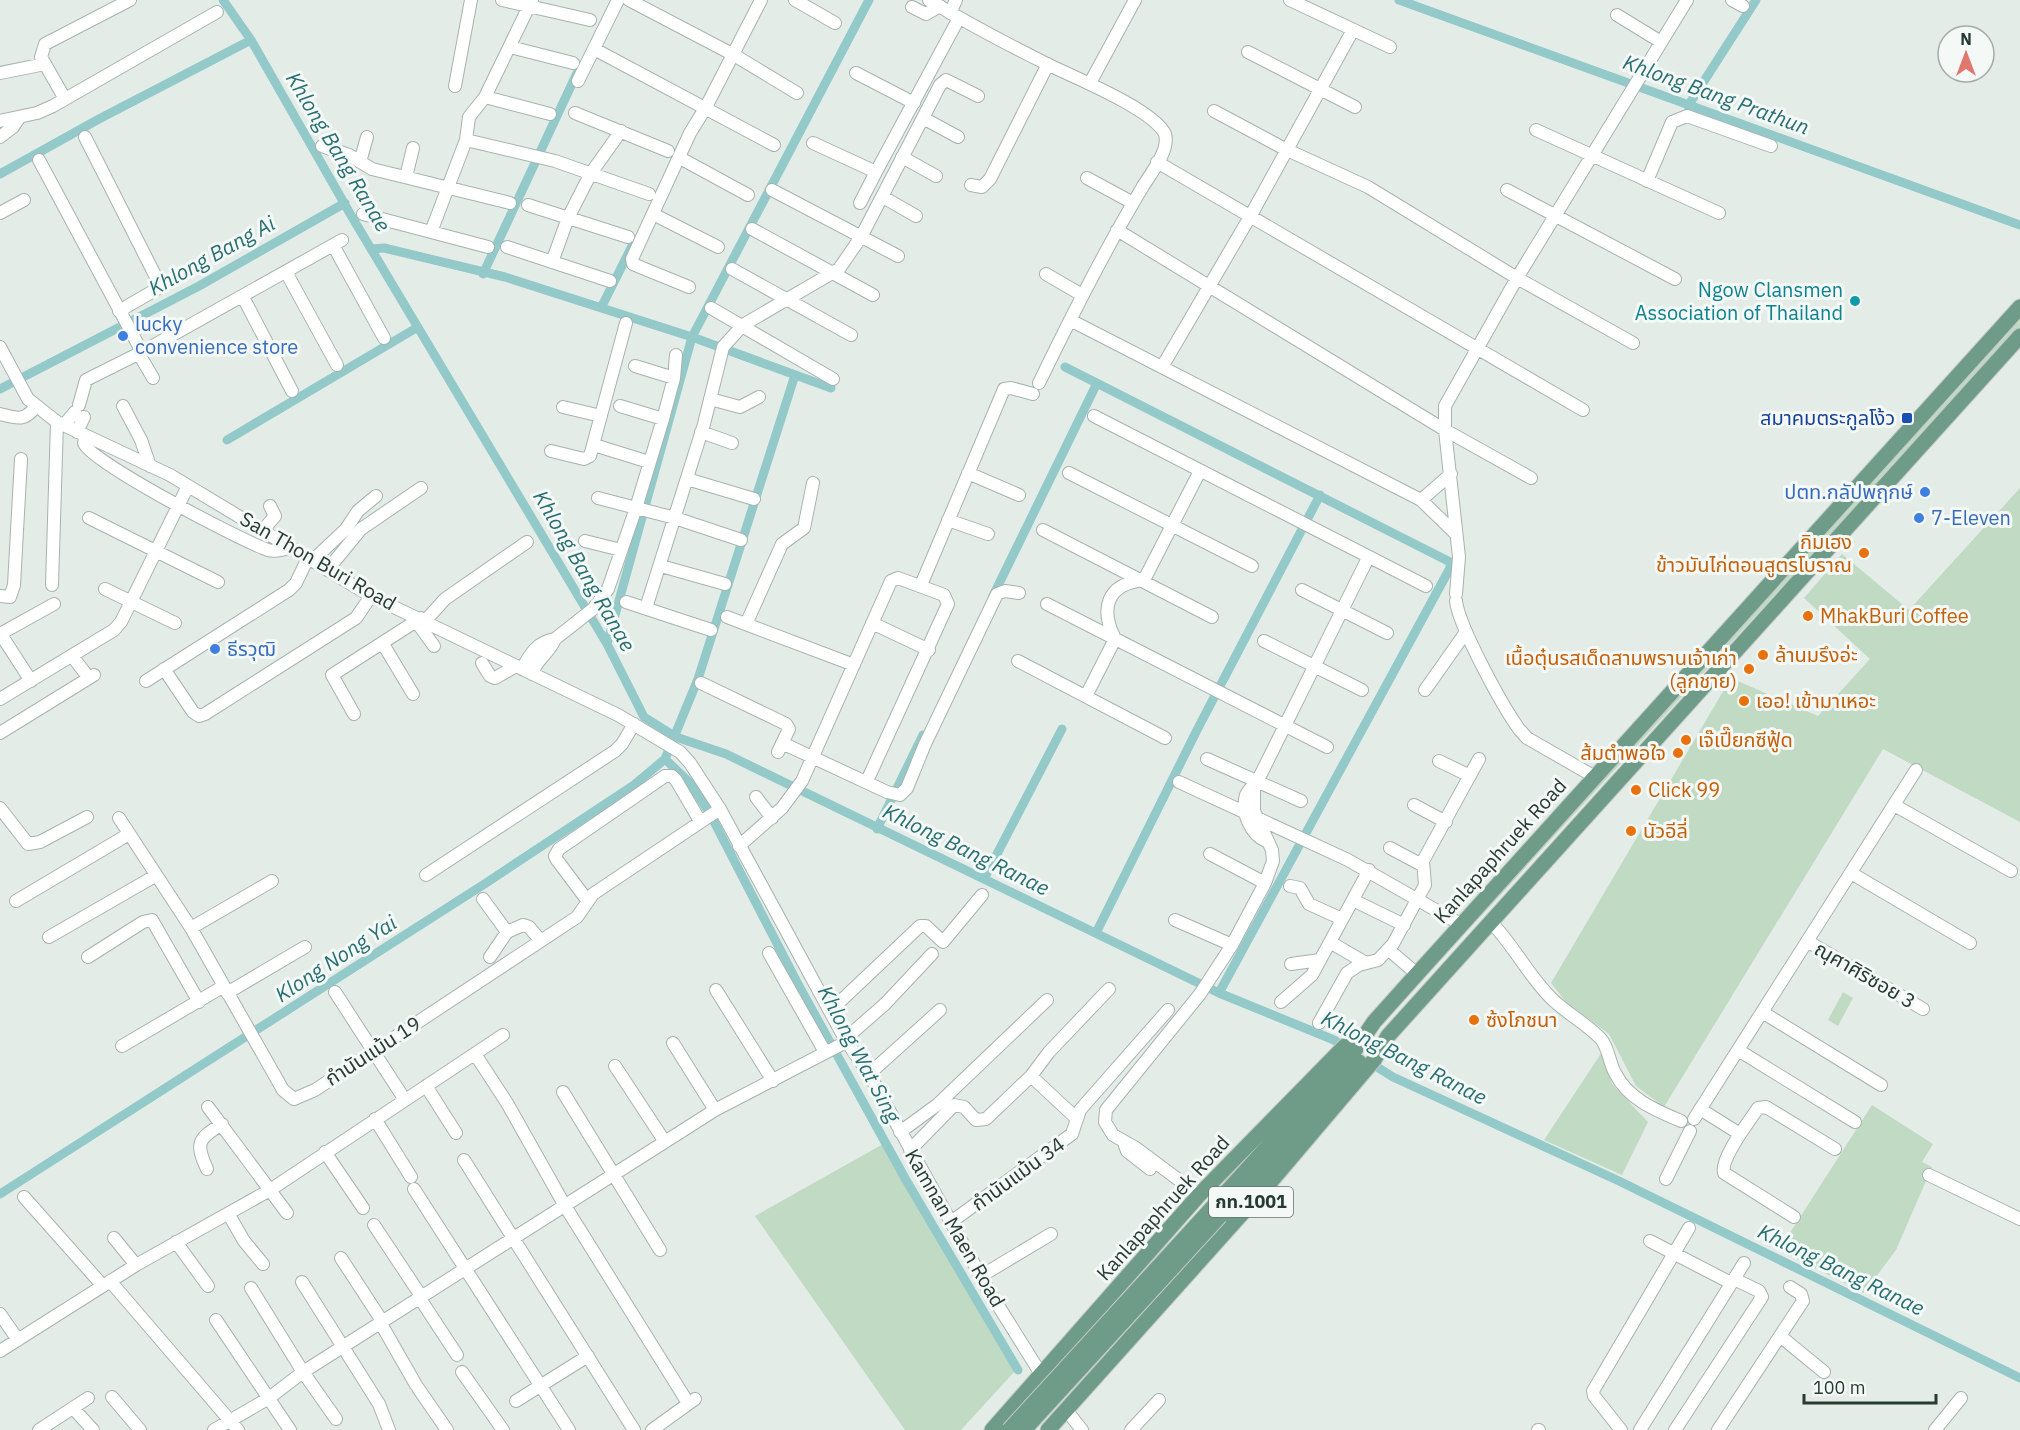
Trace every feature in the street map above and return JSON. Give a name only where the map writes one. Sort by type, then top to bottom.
[{"type":"main road","name":"Kanlapaphruek Road","points":[[1048,1430],[1137,1333],[1355,1058],[1374,1022],[2020,307]]},
{"type":"main road","name":"Kanlapaphruek Road","points":[[994,1430],[1197,1198],[1355,1058],[1388,1036],[2020,336]]},
{"type":"main road","name":"Kanlapaphruek Road","points":[[1024,1430],[1355,1058]]},
{"type":"main road","name":"Kanlapaphruek Road","points":[[1009,1430],[1216,1212]]},
{"type":"main road","points":[[1107,1302],[1103,1315],[1104,1328],[1111,1340],[1123,1341],[1137,1333]]},
{"type":"main road","points":[[1041,1374],[1067,1411]]},
{"type":"main road","points":[[994,1430],[1016,1422],[1024,1430]]},
{"type":"street","points":[[65,99],[45,64],[41,50],[45,44],[130,0]]},
{"type":"street","points":[[455,86],[471,0]]},
{"type":"street","points":[[502,0],[531,2],[590,20]]},
{"type":"street","points":[[578,81],[596,50],[618,0]]},
{"type":"street","points":[[629,0],[734,55],[797,93]]},
{"type":"street","points":[[689,287],[633,264],[635,250],[690,133],[734,55],[761,0]]},
{"type":"street","points":[[795,0],[835,23]]},
{"type":"street","points":[[912,7],[926,14],[944,9],[956,0]]},
{"type":"street","points":[[1090,83],[1135,0]]},
{"type":"street","points":[[1290,0],[1390,47]]},
{"type":"street","points":[[1595,777],[1527,738],[1519,729],[1458,615],[1456,598],[1459,557],[1445,430],[1445,406],[1517,278],[1592,155],[1626,105],[1687,0]]},
{"type":"street","points":[[431,231],[466,140],[470,117],[485,97],[531,2]]},
{"type":"street","points":[[921,585],[1004,390],[1036,389],[1117,230],[1157,162],[1166,139],[1163,129],[1155,122],[1090,83],[1048,64],[944,9]]},
{"type":"street","points":[[860,203],[914,102],[944,9]]},
{"type":"street","points":[[0,121],[37,113],[65,99],[217,12]]},
{"type":"street","points":[[1617,15],[1661,42]]},
{"type":"street","points":[[1162,367],[1251,215],[1353,30]]},
{"type":"street","points":[[510,47],[573,63]]},
{"type":"street","points":[[596,50],[774,145]]},
{"type":"street","points":[[1248,52],[1354,107]]},
{"type":"street","points":[[0,73],[45,64]]},
{"type":"street","points":[[971,185],[982,187],[990,178],[1048,64]]},
{"type":"street","points":[[856,73],[914,102]]},
{"type":"street","points":[[646,608],[701,432],[722,352],[743,325],[833,273],[861,237],[936,91],[946,80],[978,96]]},
{"type":"street","points":[[485,97],[550,114]]},
{"type":"street","points":[[1214,111],[1286,149],[1368,187],[1517,278],[1633,343]]},
{"type":"street","points":[[575,112],[668,151]]},
{"type":"street","points":[[1647,181],[1672,122],[1678,117],[1686,116],[1772,146]]},
{"type":"street","points":[[0,137],[13,127],[19,118]]},
{"type":"street","points":[[923,118],[958,137]]},
{"type":"street","points":[[1536,130],[1719,213]]},
{"type":"street","points":[[552,262],[569,217],[591,172],[621,131]]},
{"type":"street","points":[[85,137],[159,283],[158,289],[123,319]]},
{"type":"street","points":[[360,162],[367,137]]},
{"type":"street","points":[[466,140],[555,161],[649,194]]},
{"type":"street","points":[[813,143],[876,172]]},
{"type":"street","points":[[322,146],[343,152],[372,169],[510,203]]},
{"type":"street","points":[[406,177],[413,148]]},
{"type":"street","points":[[902,157],[936,176]]},
{"type":"street","points":[[680,158],[748,195]]},
{"type":"street","points":[[39,160],[153,378]]},
{"type":"street","points":[[1157,162],[1583,410]]},
{"type":"street","points":[[1087,178],[1133,203]]},
{"type":"street","points":[[772,190],[898,256]]},
{"type":"street","points":[[1507,190],[1675,279]]},
{"type":"street","points":[[883,197],[916,216]]},
{"type":"street","points":[[0,213],[24,200]]},
{"type":"street","points":[[528,205],[628,237]]},
{"type":"street","points":[[363,214],[488,247]]},
{"type":"street","points":[[653,214],[718,246]]},
{"type":"street","points":[[752,229],[873,295]]},
{"type":"street","points":[[1117,230],[1445,430],[1532,478]]},
{"type":"street","points":[[290,547],[269,550],[116,472],[96,457],[84,447],[82,434],[82,407],[86,380],[243,297],[337,242],[384,338]]},
{"type":"street","points":[[507,247],[610,281]]},
{"type":"street","points":[[732,269],[851,335]]},
{"type":"street","points":[[286,272],[337,365]]},
{"type":"street","points":[[1046,274],[1083,295]]},
{"type":"street","points":[[243,297],[292,391]]},
{"type":"street","points":[[711,308],[833,379]]},
{"type":"street","points":[[1070,320],[1421,500],[1456,534]]},
{"type":"street","points":[[552,451],[584,459],[590,456],[626,323]]},
{"type":"street","name":"San Thon Buri Road","points":[[0,347],[35,407],[60,423],[188,486],[328,568],[370,596],[634,724],[666,743]]},
{"type":"street","points":[[482,663],[490,676],[495,678],[524,670],[534,650],[547,641],[555,639],[594,609],[608,589],[621,550],[644,509],[649,462],[674,378],[676,355]]},
{"type":"street","points":[[635,366],[674,378]]},
{"type":"street","points":[[710,399],[740,407],[759,397]]},
{"type":"street","points":[[123,406],[141,440],[150,466]]},
{"type":"street","points":[[620,406],[663,419]]},
{"type":"street","points":[[0,414],[19,419],[29,415],[35,407]]},
{"type":"street","points":[[52,585],[60,423],[82,407]]},
{"type":"street","points":[[563,407],[601,416]]},
{"type":"street","points":[[1094,416],[1426,586]]},
{"type":"street","points":[[701,432],[732,443]]},
{"type":"street","points":[[594,445],[649,462]]},
{"type":"street","points":[[96,457],[111,448]]},
{"type":"street","points":[[0,596],[10,597],[14,585],[21,459]]},
{"type":"street","points":[[1144,580],[1200,471]]},
{"type":"street","points":[[968,473],[1019,495]]},
{"type":"street","points":[[1069,473],[1252,566]]},
{"type":"street","points":[[1421,500],[1451,474]]},
{"type":"street","points":[[687,479],[753,499]]},
{"type":"street","points":[[747,622],[785,539],[797,535],[804,528],[813,483]]},
{"type":"street","points":[[0,699],[114,630],[131,601],[188,486]]},
{"type":"street","points":[[328,568],[361,529],[421,488]]},
{"type":"street","points":[[146,681],[289,590],[311,559],[346,529],[358,511],[376,496]]},
{"type":"street","points":[[598,498],[675,518],[741,540]]},
{"type":"street","points":[[263,530],[275,516],[270,506]]},
{"type":"street","points":[[89,519],[218,582]]},
{"type":"street","points":[[948,520],[988,534]]},
{"type":"street","points":[[1044,530],[1212,617]]},
{"type":"street","points":[[585,541],[621,550]]},
{"type":"street","points":[[354,714],[332,675],[421,620],[445,599],[527,542]]},
{"type":"street","points":[[1251,816],[1256,782],[1316,668],[1368,558]]},
{"type":"street","points":[[661,566],[725,584]]},
{"type":"street","points":[[739,846],[772,818],[793,795],[802,781],[891,580],[898,578],[914,586],[921,585],[944,595],[948,600],[945,614],[929,650],[867,781]]},
{"type":"street","points":[[1115,639],[1107,622],[1106,609],[1113,595],[1126,583],[1144,580]]},
{"type":"street","points":[[105,589],[175,623]]},
{"type":"street","points":[[1302,590],[1387,633]]},
{"type":"street","points":[[701,683],[786,724],[789,729],[780,748],[813,758],[887,792],[900,795],[907,788],[925,744],[997,594],[1005,591],[1019,593]]},
{"type":"street","points":[[164,669],[193,712],[200,716],[356,618],[370,596]]},
{"type":"street","points":[[626,602],[711,630]]},
{"type":"street","points":[[31,681],[0,634],[54,604]]},
{"type":"street","points":[[1047,604],[1286,724],[1327,747]]},
{"type":"street","points":[[727,617],[747,622],[854,664]]},
{"type":"street","points":[[421,620],[434,646]]},
{"type":"street","points":[[872,623],[929,650]]},
{"type":"street","points":[[1425,690],[1466,632]]},
{"type":"street","points":[[1086,696],[1115,639]]},
{"type":"street","points":[[1264,641],[1362,690]]},
{"type":"street","points":[[383,644],[413,694]]},
{"type":"street","points":[[0,733],[91,677],[72,656]]},
{"type":"street","points":[[1018,662],[1166,738]]},
{"type":"street","points":[[426,875],[615,751],[634,724]]},
{"type":"street","name":"Kamnan Maen Road","points":[[666,743],[680,752],[690,763],[709,816],[739,846],[830,1011],[837,1046],[869,1074],[981,1276],[1041,1374]]},
{"type":"street","points":[[1207,759],[1301,801]]},
{"type":"street","points":[[1318,1023],[1347,973],[1366,963],[1378,960],[1389,951],[1420,898],[1425,885],[1422,865],[1479,759]]},
{"type":"street","points":[[1439,761],[1470,776]]},
{"type":"street","points":[[1666,1179],[1695,1120],[1916,770]]},
{"type":"street","points":[[586,903],[557,860],[555,856],[559,849],[665,776],[672,776],[709,816]]},
{"type":"street","points":[[1179,782],[1369,870],[1420,898],[1462,925]]},
{"type":"street","points":[[756,797],[772,818]]},
{"type":"street","points":[[1414,805],[1446,822]]},
{"type":"street","points":[[1894,805],[2011,871]]},
{"type":"street","points":[[0,808],[28,844],[40,842],[87,817]]},
{"type":"street","name":"กำนันแม้น 19","points":[[119,818],[191,928],[283,1090],[294,1099],[315,1090],[577,917],[586,903],[709,816]]},
{"type":"street","points":[[1197,1198],[1130,1154],[1124,1143],[1107,1128],[1106,1110],[1200,994],[1232,945],[1264,883],[1273,861],[1272,850],[1266,841],[1264,831],[1251,816]]},
{"type":"street","points":[[16,901],[129,834]]},
{"type":"street","points":[[1390,848],[1422,865]]},
{"type":"street","points":[[1210,854],[1264,883]]},
{"type":"street","points":[[1281,1002],[1312,975],[1369,870]]},
{"type":"street","points":[[1851,873],[1970,944]]},
{"type":"street","points":[[49,937],[155,876]]},
{"type":"street","points":[[191,928],[272,881]]},
{"type":"street","points":[[567,884],[586,903]]},
{"type":"street","points":[[1290,886],[1300,888],[1309,904],[1342,919]]},
{"type":"street","points":[[830,1011],[920,926],[926,926],[943,942],[982,895]]},
{"type":"street","points":[[483,899],[507,932]]},
{"type":"street","points":[[1359,903],[1404,925]]},
{"type":"street","points":[[88,957],[143,922],[152,920],[199,1002]]},
{"type":"street","points":[[1175,920],[1232,945]]},
{"type":"street","points":[[1491,922],[1518,952],[1535,979],[1552,999],[1600,1038],[1615,1075],[1629,1092],[1650,1107],[1681,1121],[1685,1116],[1740,1134]]},
{"type":"street","points":[[490,957],[507,932],[526,925],[541,941]]},
{"type":"street","name":"ณุศาศิริซอย 3","points":[[1807,941],[1923,1010]]},
{"type":"street","points":[[1335,945],[1366,963]]},
{"type":"street","points":[[122,1046],[199,1002],[305,947]]},
{"type":"street","points":[[1389,951],[1417,974]]},
{"type":"street","points":[[770,953],[837,1046]]},
{"type":"street","points":[[214,1430],[269,1398],[343,1346],[715,1110],[837,1046],[885,1004],[932,954]]},
{"type":"street","points":[[1291,964],[1320,960]]},
{"type":"street","points":[[910,1149],[950,1107],[959,1105],[976,1120],[986,1119],[1031,1076],[1049,1052],[1109,989]]},
{"type":"street","points":[[717,990],[773,1081]]},
{"type":"street","points":[[335,992],[375,1050],[405,1100]]},
{"type":"street","points":[[900,1132],[937,1105],[1047,1000]]},
{"type":"street","points":[[869,1074],[940,1010]]},
{"type":"street","name":"กำนันแม้น 34","points":[[951,1222],[1072,1134],[1076,1118],[1168,1010]]},
{"type":"street","points":[[1762,1012],[1881,1085]]},
{"type":"street","points":[[0,1352],[136,1265],[270,1190],[503,1035]]},
{"type":"street","points":[[673,1043],[715,1110]]},
{"type":"street","points":[[1738,1050],[1855,1122]]},
{"type":"street","points":[[475,1054],[507,1103],[565,1206],[692,1401],[652,1430]]},
{"type":"street","points":[[615,1066],[665,1142]]},
{"type":"street","points":[[1031,1076],[1076,1118]]},
{"type":"street","points":[[426,1086],[456,1133]]},
{"type":"street","points":[[563,1092],[660,1250]]},
{"type":"street","points":[[208,1107],[287,1213]]},
{"type":"street","points":[[1794,1217],[1724,1173],[1724,1164],[1740,1134],[1758,1108],[1766,1107],[1835,1149]]},
{"type":"street","points":[[375,1119],[465,1268],[569,1430]]},
{"type":"street","points":[[207,1169],[199,1152],[200,1144],[208,1134],[222,1124]]},
{"type":"street","points":[[325,1152],[363,1208]]},
{"type":"street","points":[[464,1160],[634,1430]]},
{"type":"street","points":[[1929,1175],[2020,1219]]},
{"type":"street","points":[[24,1197],[238,1430]]},
{"type":"street","points":[[229,1215],[244,1241],[263,1264]]},
{"type":"street","points":[[374,1225],[457,1355]]},
{"type":"street","points":[[1621,1430],[1594,1396],[1593,1391],[1689,1228]]},
{"type":"street","points":[[981,1276],[1051,1234]]},
{"type":"street","points":[[114,1239],[136,1265]]},
{"type":"street","points":[[1650,1241],[1674,1255],[1759,1291],[1762,1297],[1676,1430]]},
{"type":"street","points":[[176,1242],[208,1286]]},
{"type":"street","points":[[341,1258],[417,1386],[447,1430]]},
{"type":"street","points":[[1640,1430],[1744,1263]]},
{"type":"street","points":[[302,1282],[379,1404],[389,1430]]},
{"type":"street","points":[[1720,1429],[1803,1301],[1801,1294],[1790,1287]]},
{"type":"street","points":[[251,1288],[303,1372],[336,1419]]},
{"type":"street","points":[[0,1314],[18,1340]]},
{"type":"street","points":[[216,1320],[291,1430]]},
{"type":"street","points":[[1780,1336],[1824,1372]]},
{"type":"street","points":[[516,1401],[588,1356]]},
{"type":"street","points":[[462,1372],[503,1430]]},
{"type":"street","points":[[112,1397],[140,1430]]},
{"type":"street","points":[[39,1430],[88,1398]]},
{"type":"street","points":[[1935,1430],[1961,1398]]},
{"type":"street","points":[[1131,1430],[1159,1400]]},
{"type":"street","points":[[74,1407],[93,1430]]},
{"type":"street","points":[[1067,1411],[1082,1430]]},
{"type":"green space","points":[[2020,316],[2020,327],[1471,927],[1564,820]]},
{"type":"green space","points":[[2020,488],[2020,822],[1883,749],[1664,1107],[1636,1086],[1609,1034],[1566,1002],[1551,983],[1731,678],[1818,716],[1870,659],[1804,598],[1842,554],[1909,610]]},
{"type":"green space","points":[[1843,992],[1853,998],[1838,1026],[1828,1020]]},
{"type":"green space","points":[[1602,1052],[1612,1084],[1648,1122],[1622,1175],[1544,1140]]},
{"type":"green space","points":[[1872,1105],[1933,1144],[1922,1162],[1932,1167],[1896,1250],[1864,1293],[1779,1250]]},
{"type":"green space","points":[[885,1143],[1015,1371],[961,1430],[905,1430],[755,1216]]},
{"type":"waterway","name":"Khlong Bang Ranae","points":[[223,0],[251,40],[352,217],[607,644],[644,717],[676,737],[726,754],[1219,993],[1334,1040],[1347,1049]]},
{"type":"waterway","points":[[607,644],[692,337],[869,0]]},
{"type":"waterway","name":"Khlong Bang Prathun","points":[[1399,0],[2020,225]]},
{"type":"waterway","points":[[1688,106],[1756,0]]},
{"type":"waterway","points":[[0,174],[99,119],[251,40]]},
{"type":"waterway","points":[[483,274],[577,73]]},
{"type":"waterway","name":"Khlong Bang Ai","points":[[0,389],[199,286],[345,203]]},
{"type":"waterway","points":[[601,308],[632,246]]},
{"type":"waterway","points":[[371,249],[384,248],[505,277],[692,337],[831,388]]},
{"type":"waterway","points":[[227,440],[418,327]]},
{"type":"waterway","points":[[1065,367],[1450,562],[1450,568],[1219,993]]},
{"type":"waterway","name":"Klong Nong Yai","points":[[0,1194],[486,883],[634,785],[665,759],[698,679],[795,375]]},
{"type":"waterway","points":[[993,596],[1097,383]]},
{"type":"waterway","points":[[1096,933],[1197,730],[1320,495]]},
{"type":"waterway","points":[[984,879],[1062,729]]},
{"type":"waterway","points":[[877,829],[923,735]]},
{"type":"waterway","name":"Khlong Wat Sing","points":[[665,759],[690,783],[709,812],[799,986],[906,1180],[1018,1370]]},
{"type":"waterway","name":"Khlong Bang Ranae","points":[[1369,1062],[1393,1077],[1619,1181],[2020,1378]]},
{"type":"place","name":"Ngow Clansmen Association of Thailand","points":[[1855,301]]},
{"type":"place","name":"lucky convenience store","points":[[123,336]]},
{"type":"place","name":"สมาคมตระกูลโง้ว","points":[[1907,418]]},
{"type":"place","name":"ปตท.กลัปพฤกษ์","points":[[1925,492]]},
{"type":"place","name":"7-Eleven","points":[[1919,518]]},
{"type":"place","name":"กิมเฮง ข้าวมันไก่ตอนสูตรโบราณ","points":[[1864,553]]},
{"type":"place","name":"MhakBuri Coffee","points":[[1808,616]]},
{"type":"place","name":"ธีรวุฒิ","points":[[215,649]]},
{"type":"place","name":"ล้านมรึงอ่ะ","points":[[1763,655]]},
{"type":"place","name":"เนื้อตุ๋นรสเด็ดสามพรานเจ้าเก่า (ลูกชาย)","points":[[1749,669]]},
{"type":"place","name":"เออ! เข้ามาเหอะ","points":[[1744,701]]},
{"type":"place","name":"เจ๊เปี๊ยกซีฟู้ด","points":[[1686,740]]},
{"type":"place","name":"ส้มตำพอใจ","points":[[1678,753]]},
{"type":"place","name":"Click 99","points":[[1636,790]]},
{"type":"place","name":"นัวอีลี่","points":[[1631,831]]},
{"type":"place","name":"ซ้งโภชนา","points":[[1474,1020]]}]
